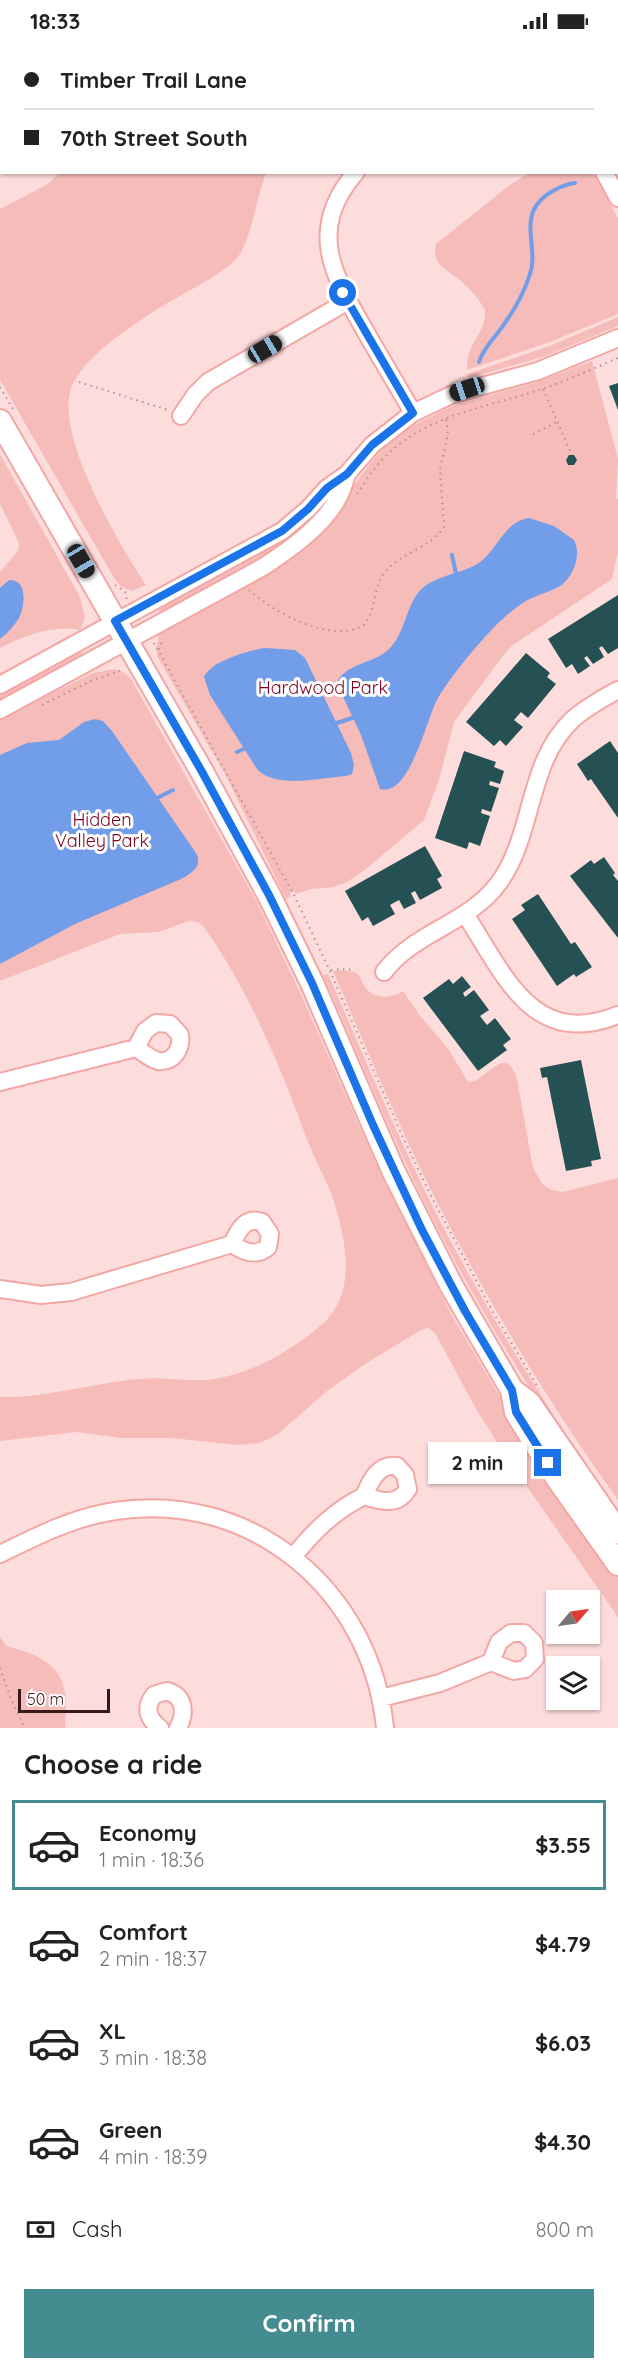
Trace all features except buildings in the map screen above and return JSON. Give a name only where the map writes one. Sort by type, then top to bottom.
[{"type":"main road","points":[[0,421],[269,895],[312,983],[373,1125],[422,1230],[465,1311],[512,1390],[516,1412],[562,1485],[618,1564]]},
{"type":"main road","points":[[512,1390],[530,1402],[618,1532]]},
{"type":"street","points":[[355,174],[334,206],[327,239],[332,266],[348,301],[413,413]]},
{"type":"street","points":[[605,174],[618,198]]},
{"type":"street","points":[[181,416],[195,395],[208,382],[348,301]]},
{"type":"street","points":[[0,710],[121,631],[282,531],[308,509],[327,488],[347,474],[372,445],[413,413],[453,394],[538,371],[618,338]]},
{"type":"street","points":[[0,685],[121,631]]},
{"type":"street","points":[[384,972],[408,947],[465,914],[490,894],[508,867],[524,826],[541,767],[552,744],[579,714],[618,690]]},
{"type":"street","points":[[465,914],[516,992],[532,1009],[547,1017],[569,1023],[594,1022],[618,1015]]},
{"type":"street","points":[[0,1082],[136,1048]]},
{"type":"street","points":[[0,1289],[32,1294],[71,1292],[232,1244]]},
{"type":"street","points":[[293,1557],[328,1518],[364,1496]]},
{"type":"street","points":[[0,1554],[74,1521],[113,1511],[150,1508],[186,1511],[225,1521],[261,1536],[293,1557],[329,1591],[352,1623],[371,1661],[386,1728]]},
{"type":"street","points":[[381,1698],[441,1683],[491,1662]]},
{"type":"street","points":[[160,1728],[149,1717],[148,1706],[154,1695],[166,1692],[176,1696],[183,1705],[184,1712],[178,1728]]},
{"type":"path","points":[[352,500],[373,469],[389,453],[415,434],[446,417],[543,389],[618,358]]},
{"type":"path","points":[[79,382],[153,404],[181,416]]},
{"type":"path","points":[[543,389],[571,453]]},
{"type":"path","points":[[257,586],[249,590],[282,613],[308,624],[345,632],[365,624],[369,619],[379,581],[385,572],[426,543],[444,527],[440,469],[448,434],[446,417]]},
{"type":"path","points":[[533,434],[557,422]]},
{"type":"path","points":[[166,635],[159,646],[163,663],[267,845],[330,971],[400,1133],[441,1215],[493,1312],[543,1395]]},
{"type":"path","points":[[36,708],[91,681],[119,672]]},
{"type":"path","points":[[330,971],[355,970]]},
{"type":"path","points":[[0,1668],[25,1728]]},
{"type":"green space","points":[[58,174],[266,174],[250,230],[237,258],[220,272],[130,327],[85,366],[71,389],[69,409],[72,434],[81,461],[121,545],[146,585],[132,591],[121,587],[114,578],[0,380],[0,209],[48,184]]},
{"type":"green space","points":[[527,174],[594,174],[618,218],[618,314],[550,342],[467,370],[469,353],[483,325],[485,310],[468,288],[437,260],[436,244],[511,184]]},
{"type":"green space","points":[[618,317],[618,326],[543,357],[468,378],[468,374],[552,345]]},
{"type":"green space","name":"Hardwood Park","points":[[592,361],[618,459],[616,498],[618,499],[618,552],[612,579],[513,645],[505,653],[454,722],[439,780],[424,820],[347,882],[296,894],[294,891],[286,899],[225,774],[158,658],[156,648],[159,635],[336,509],[376,456],[395,438],[414,425],[452,406],[537,382]]},
{"type":"green space","points":[[0,454],[80,597],[85,617],[80,630],[58,629],[38,632],[0,648],[0,572],[18,551],[19,543],[0,504]]},
{"type":"green space","points":[[334,494],[316,517],[283,547],[169,609],[159,612],[158,608],[168,600],[319,507]]},
{"type":"green space","points":[[80,650],[82,654],[0,702],[0,691]]},
{"type":"green space","points":[[114,669],[123,672],[131,679],[257,902],[380,1173],[451,1314],[532,1451],[618,1575],[618,1617],[505,1455],[475,1407],[435,1333],[428,1328],[365,1364],[327,1391],[278,1434],[260,1443],[236,1445],[172,1438],[121,1438],[76,1432],[0,1441],[0,1397],[53,1393],[139,1379],[210,1380],[232,1375],[265,1362],[295,1345],[327,1320],[338,1304],[345,1274],[346,1258],[341,1225],[329,1189],[263,1030],[235,976],[203,926],[198,922],[189,921],[159,932],[120,934],[0,981],[0,719],[93,673]]},
{"type":"green space","points":[[342,970],[358,974],[367,990],[376,996],[393,996],[403,991],[449,1050],[468,1082],[475,1081],[501,1064],[507,1064],[512,1068],[517,1079],[533,1168],[542,1184],[552,1190],[563,1192],[618,1178],[618,1500],[544,1390],[498,1313],[434,1196],[407,1141],[333,971]]},
{"type":"green space","points":[[328,974],[395,1128],[439,1219],[524,1368],[618,1510],[618,1520],[525,1380],[441,1235],[395,1139],[323,975]]},
{"type":"green space","points":[[0,1636],[6,1646],[35,1656],[52,1667],[58,1674],[63,1683],[66,1698],[65,1728],[0,1728]]},
{"type":"water","points":[[529,518],[554,526],[574,540],[577,557],[572,573],[561,585],[524,602],[498,623],[483,639],[448,682],[439,697],[416,755],[400,782],[390,789],[380,789],[338,680],[348,670],[376,658],[394,644],[414,600],[424,587],[479,563],[507,530],[521,520]]},
{"type":"water","points":[[9,580],[15,581],[22,588],[23,607],[17,621],[0,639],[0,588]]},
{"type":"water","points":[[266,648],[295,650],[305,658],[351,753],[354,765],[352,774],[286,781],[265,775],[257,769],[210,695],[204,677],[208,671],[222,661]]},
{"type":"water","name":"Hidden Valley Park","points":[[95,719],[103,721],[112,731],[196,853],[197,865],[192,872],[181,879],[75,924],[0,964],[0,755],[27,743],[59,740],[84,722]]},
{"type":"waterway","points":[[479,362],[486,348],[515,308],[528,281],[532,266],[530,230],[532,214],[536,206],[553,191],[575,183]]},
{"type":"waterway","points":[[452,555],[457,578]]},
{"type":"waterway","points":[[334,724],[355,717]]},
{"type":"waterway","points":[[237,752],[248,747]]},
{"type":"waterway","points":[[155,799],[173,790]]},
{"type":"route","points":[[343,293],[413,413],[372,445],[347,474],[327,488],[308,509],[282,531],[115,621],[254,865],[312,983],[393,1170],[422,1230],[465,1311],[512,1390],[516,1412],[548,1463]]}]
